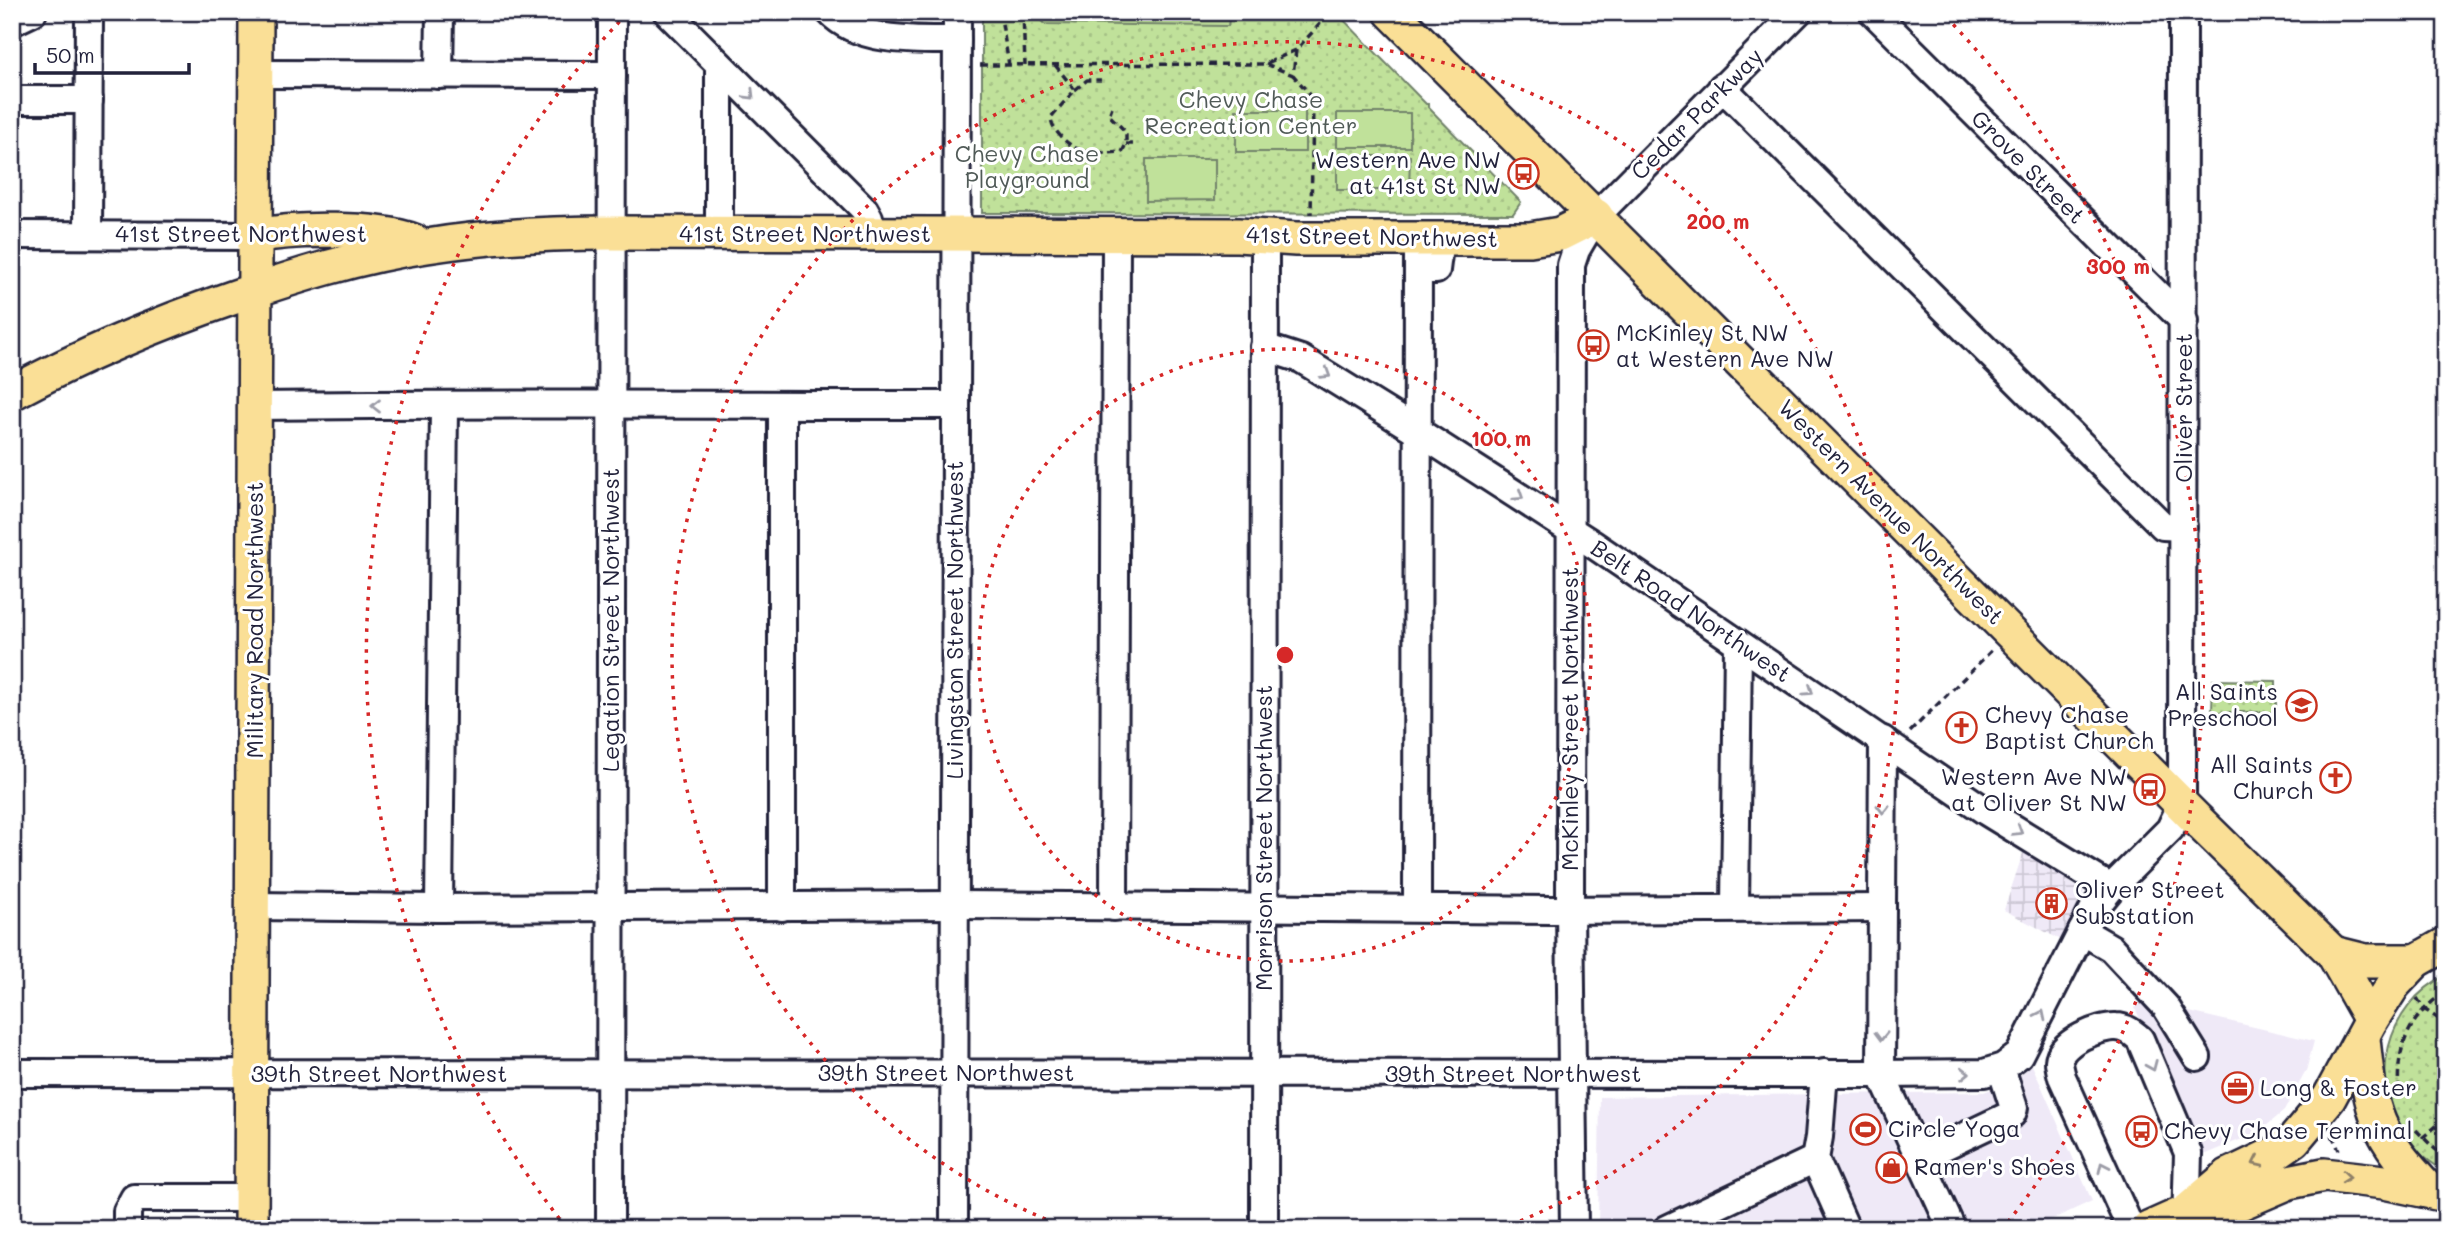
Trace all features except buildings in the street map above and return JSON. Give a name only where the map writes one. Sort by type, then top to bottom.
[{"type":"main road","name":"Military Road Northwest","points":[[251,1213],[256,12]]},
{"type":"main road","name":"Western Avenue Northwest","points":[[1391,12],[2333,953],[2367,1029]]},
{"type":"main road","name":"41st Street Northwest","points":[[255,236],[286,231],[387,233],[426,246],[520,235],[612,233],[1265,236],[1426,249],[1543,238],[1560,234],[1596,215]]},
{"type":"main road","points":[[255,236],[276,260],[298,275]]},
{"type":"main road","points":[[12,393],[85,356],[156,325],[298,275],[357,259],[426,246]]},
{"type":"main road","points":[[2186,1220],[2228,1176],[2274,1154],[2303,1132],[2329,1098],[2394,984],[2416,961],[2446,944]]},
{"type":"main road","points":[[2333,953],[2365,961],[2416,961]]},
{"type":"main road","points":[[2367,1029],[2371,1100],[2380,1128],[2397,1156],[2438,1193]]},
{"type":"main road","points":[[2148,1229],[2224,1210],[2289,1182],[2312,1176],[2352,1177],[2438,1193]]},
{"type":"street","points":[[88,235],[89,12]]},
{"type":"street","points":[[439,75],[440,12]]},
{"type":"street","name":"Legation Street Northwest","points":[[610,1229],[612,12]]},
{"type":"street","points":[[667,12],[864,209],[869,218],[872,235]]},
{"type":"street","points":[[830,12],[853,28],[893,38],[957,40]]},
{"type":"street","name":"Livingston Street Northwest","points":[[954,1229],[957,12]]},
{"type":"street","name":"Cedar Parkway","points":[[1596,215],[1798,12]]},
{"type":"street","name":"Grove Street","points":[[1873,12],[2184,321]]},
{"type":"street","name":"Oliver Street","points":[[2182,804],[2183,12]]},
{"type":"street","points":[[719,65],[719,234]]},
{"type":"street","points":[[256,74],[612,75]]},
{"type":"street","points":[[1722,87],[2163,526],[2183,527]]},
{"type":"street","points":[[12,100],[89,100]]},
{"type":"street","name":"McKinley Street Northwest","points":[[1574,1229],[1570,910],[1571,265],[1576,250],[1596,215]]},
{"type":"street","name":"41st Street Northwest","points":[[12,235],[255,236]]},
{"type":"street","points":[[1114,907],[1116,235]]},
{"type":"street","name":"Morrison Street Northwest","points":[[1264,1229],[1265,236]]},
{"type":"street","points":[[1417,908],[1417,430],[1426,249]]},
{"type":"street","name":"Belt Road Northwest","points":[[1264,347],[1301,359],[1417,430],[1570,529],[1987,812],[2111,888]]},
{"type":"street","points":[[256,406],[956,404]]},
{"type":"street","points":[[439,908],[444,406]]},
{"type":"street","points":[[782,406],[782,907]]},
{"type":"street","points":[[1735,908],[1738,643]]},
{"type":"street","points":[[1889,744],[1882,908],[1881,1074],[1952,1229]]},
{"type":"street","points":[[1919,1158],[2012,1114],[2014,1108],[2001,1068],[2012,1062],[2024,1049],[2093,910],[2169,829],[2182,804]]},
{"type":"street","points":[[253,906],[610,908],[955,905],[1570,910],[1882,908]]},
{"type":"street","points":[[2082,931],[2111,948],[2166,1007],[2197,1057]]},
{"type":"street","points":[[2131,1229],[2062,1077],[2059,1061],[2063,1049],[2070,1042],[2105,1027],[2130,1030],[2140,1039],[2188,1153],[2186,1220]]},
{"type":"street","name":"39th Street Northwest","points":[[12,1073],[1881,1074],[1984,1073],[2001,1068]]},
{"type":"street","points":[[1824,1073],[1815,1159],[1846,1229]]},
{"type":"street","points":[[1667,1229],[1815,1159]]},
{"type":"street","points":[[127,1229],[127,1211],[134,1198],[251,1213]]},
{"type":"path","points":[[1000,12],[1009,65]]},
{"type":"path","points":[[1023,12],[1025,65]]},
{"type":"path","points":[[1265,64],[1296,50],[1331,12]]},
{"type":"path","points":[[1293,75],[1296,50]]},
{"type":"path","points":[[978,65],[1265,64],[1293,75],[1311,97],[1313,104],[1311,216]]},
{"type":"path","points":[[1055,65],[1075,90]]},
{"type":"path","points":[[1101,80],[1087,80],[1075,90],[1051,117],[1051,124],[1079,150],[1122,152],[1126,144],[1126,132],[1110,115],[1112,107]]},
{"type":"path","points":[[1126,144],[1137,144]]},
{"type":"path","points":[[1889,744],[1991,651]]},
{"type":"path","points":[[2401,1099],[2399,1055],[2409,1030],[2424,1009],[2446,992]]},
{"type":"path","points":[[2424,1009],[2446,1024]]},
{"type":"path","points":[[2422,1138],[2446,1118]]},
{"type":"path","points":[[2412,1124],[2422,1138],[2446,1156]]},
{"type":"path","points":[[2328,1127],[2342,1155]]},
{"type":"shaded area","points":[[2024,850],[2084,892],[2061,940],[2004,910]]},
{"type":"shaded area","points":[[2142,1001],[2314,1041],[2306,1071],[2284,1111],[2259,1132],[2203,1155],[2135,1008]]},
{"type":"shaded area","points":[[2032,1065],[2092,1201],[2031,1229],[1598,1229],[1600,1097],[1984,1092],[2013,1081]]},
{"type":"green space","name":"Chevy Chase Recreation Center","points":[[982,12],[1336,12],[1521,202],[1513,214],[982,213]]},
{"type":"green space","points":[[1034,12],[1230,12],[1228,26],[1044,24]]},
{"type":"green space","points":[[1236,110],[1305,110],[1305,152],[1236,152]]},
{"type":"green space","points":[[1337,113],[1410,113],[1410,147],[1337,147]]},
{"type":"green space","points":[[1337,156],[1410,156],[1409,190],[1337,190]]},
{"type":"green space","points":[[1146,159],[1215,159],[1215,200],[1146,201]]},
{"type":"green space","points":[[2213,680],[2276,681],[2276,712],[2212,712]]},
{"type":"green space","points":[[2446,975],[2446,1172],[2424,1157],[2405,1137],[2393,1115],[2385,1069],[2397,1025],[2409,1006],[2425,989]]},
{"type":"place","name":"Western Ave NW at 41st St NW","points":[[1524,173]]},
{"type":"place","name":"McKinley St NW at Western Ave NW","points":[[1593,346]]},
{"type":"place","name":"All Saints Preschool","points":[[2301,705]]},
{"type":"place","name":"Chevy Chase Baptist Church","points":[[1962,728]]},
{"type":"place","name":"All Saints Church","points":[[2336,778]]},
{"type":"place","name":"Western Ave NW at Oliver St NW","points":[[2150,790]]},
{"type":"place","name":"Oliver Street Substation","points":[[2052,903]]},
{"type":"place","name":"Long & Foster","points":[[2237,1088]]},
{"type":"place","name":"Circle Yoga","points":[[1865,1129]]},
{"type":"place","name":"Chevy Chase Terminal","points":[[2141,1131]]},
{"type":"place","name":"Ramer's Shoes","points":[[1891,1167]]},
{"type":"park label","name":"Chevy Chase Playground","points":[[1027,167]]}]
